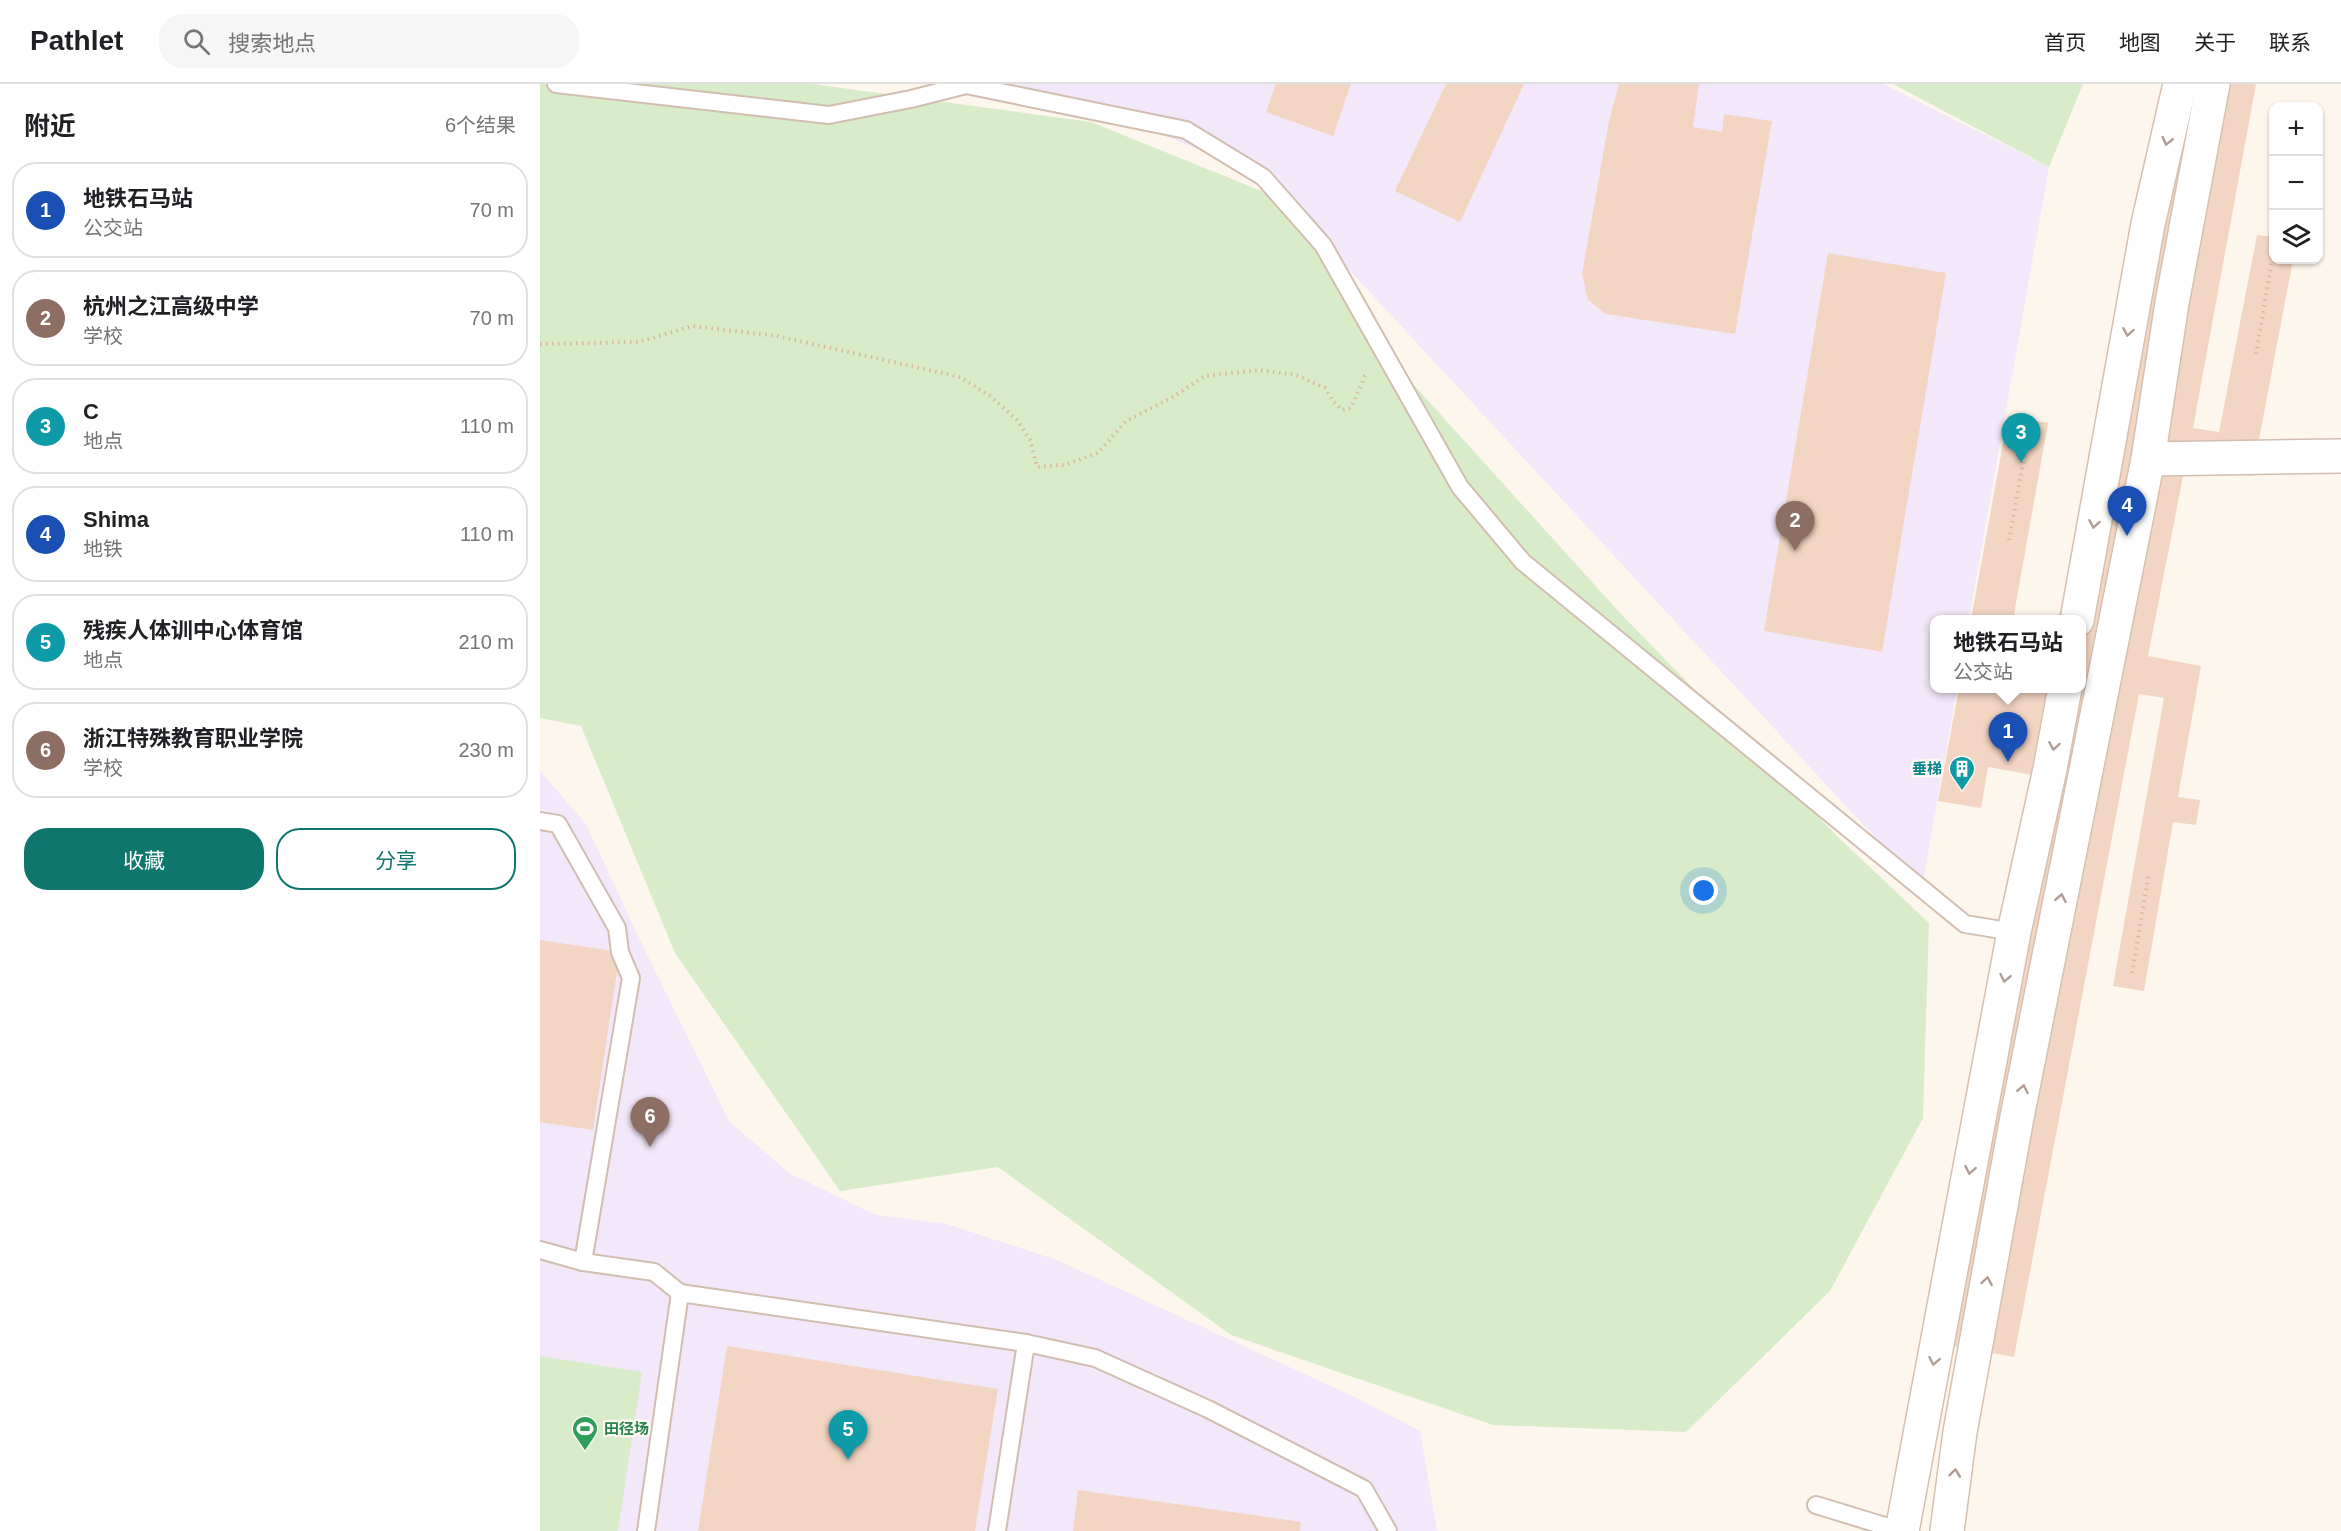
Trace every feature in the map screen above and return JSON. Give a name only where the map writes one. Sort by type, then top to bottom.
[{"type":"main road","points":[[2078,615],[2148,224],[2180,84]]},
{"type":"main road","points":[[1947,1531],[1960,1432],[2017,1117],[2148,459],[2172,303],[2213,84]]},
{"type":"main road","points":[[2148,459],[2341,456]]},
{"type":"main road","points":[[1902,1531],[2014,932],[2050,770],[2064,693]]},
{"type":"lane","points":[[556,84],[828,115],[911,99],[966,85],[1186,130],[1263,177],[1323,244],[1460,487],[1523,562],[1965,924],[2014,932]]},
{"type":"lane","points":[[540,821],[558,824],[617,928],[620,952],[631,978],[583,1262]]},
{"type":"lane","points":[[540,1250],[583,1262],[654,1272],[680,1293],[1026,1343],[1095,1358],[1208,1409],[1364,1489],[1388,1531]]},
{"type":"lane","points":[[646,1531],[680,1293]]},
{"type":"lane","points":[[996,1531],[1026,1343]]},
{"type":"lane","points":[[1816,1504],[1902,1531]]},
{"type":"path","points":[[2256,354],[2271,264]]},
{"type":"path","points":[[540,344],[639,342],[692,326],[777,336],[960,377],[990,396],[1017,420],[1030,440],[1037,467],[1064,465],[1098,453],[1126,421],[1171,398],[1205,376],[1259,370],[1296,375],[1325,388],[1342,410],[1351,408],[1365,376],[1378,367],[1393,369]]},
{"type":"path","points":[[2009,540],[2027,440]]},
{"type":"path","points":[[2132,972],[2149,873]]},
{"type":"shaded area","points":[[905,84],[1884,84],[2049,167],[1970,615],[1930,615],[1930,693],[1956,693],[1922,888],[1263,177],[1118,116],[966,85]]},
{"type":"shaded area","points":[[540,771],[586,824],[729,1121],[789,1173],[876,1215],[947,1224],[1057,1260],[1359,1399],[1420,1431],[1437,1531],[540,1531]]},
{"type":"green space","points":[[540,84],[812,84],[1091,122],[1289,202],[1414,385],[1621,614],[1837,836],[1929,923],[1923,1118],[1830,1291],[1686,1432],[1493,1425],[1231,1335],[998,1167],[840,1191],[675,953],[581,726],[540,718]]},
{"type":"green space","points":[[1893,84],[2083,84],[2049,167]]},
{"type":"green space","name":"田径场","points":[[540,1356],[642,1372],[618,1531],[540,1531]]},
{"type":"building","points":[[1276,84],[1351,84],[1333,136],[1266,112]]},
{"type":"building","points":[[1446,84],[1524,84],[1460,222],[1395,191]]},
{"type":"building","points":[[1619,84],[1699,84],[1693,127],[1722,132],[1724,114],[1772,121],[1735,334],[1606,314],[1588,300],[1582,274],[1609,121]]},
{"type":"building","points":[[2170,84],[2256,84],[2193,428],[2219,432],[2257,235],[2269,236],[2269,264],[2292,264],[2252,476],[2185,466],[2148,656],[2201,666],[2178,797],[2200,800],[2196,825],[2173,822],[2144,991],[2113,986],[2164,698],[2139,694],[2014,1357],[1931,1342],[2038,776],[1988,767],[1981,808],[1938,801],[1958,693],[2086,693],[2086,615],[2082,615]]},
{"type":"building","points":[[1828,253],[1946,273],[1882,652],[1764,631]]},
{"type":"building","points":[[2008,416],[2048,423],[2014,615],[1972,615]]},
{"type":"building","points":[[540,940],[620,952],[593,1130],[540,1122]]},
{"type":"building","points":[[727,1346],[998,1389],[975,1531],[698,1531]]},
{"type":"building","points":[[1078,1490],[1301,1522],[1300,1531],[1073,1531]]},
{"type":"place","name":"C","points":[[2021,463]]},
{"type":"place","name":"Shima","points":[[2127,536]]},
{"type":"place","name":"杭州之江高级中学","points":[[1795,551]]},
{"type":"place","name":"地铁石马站","points":[[2008,762]]},
{"type":"place","name":"垂梯","points":[[1962,792]]},
{"type":"place","name":"浙江特殊教育职业学院","points":[[650,1147]]},
{"type":"place","name":"田径场","points":[[585,1452]]},
{"type":"place","name":"残疾人体训中心体育馆","points":[[848,1460]]}]
